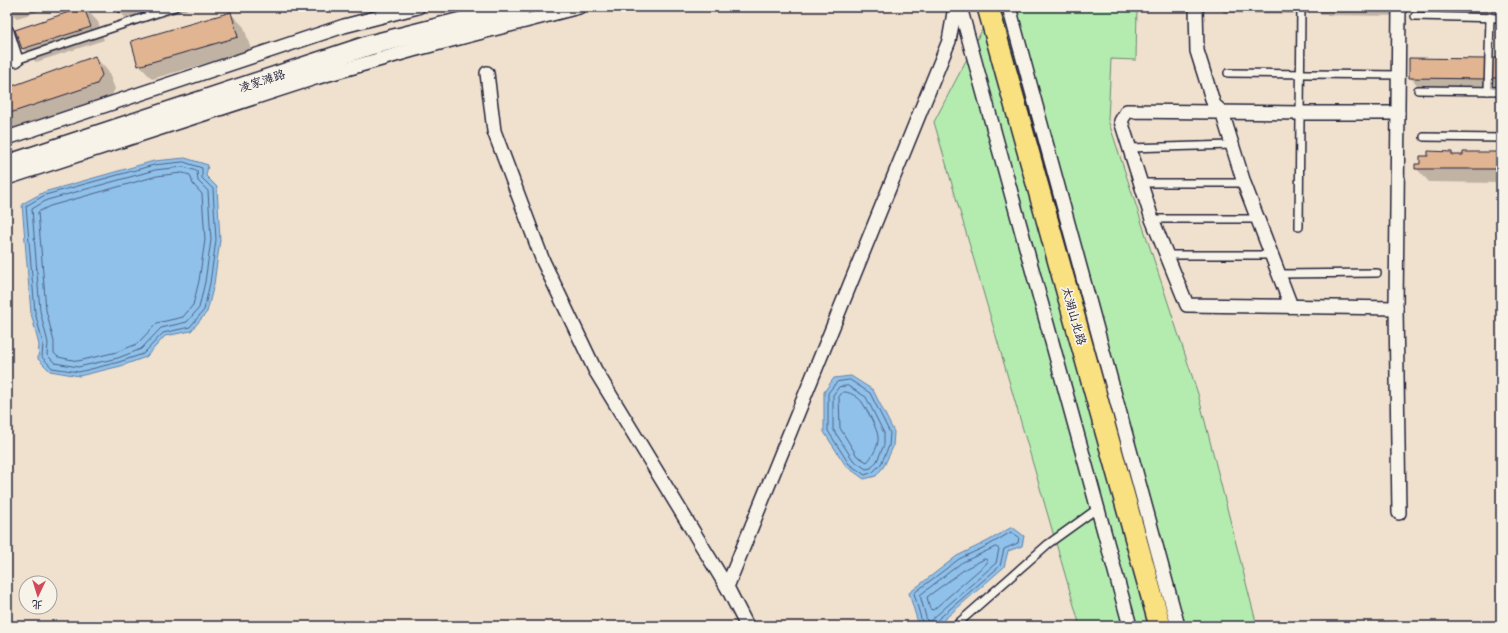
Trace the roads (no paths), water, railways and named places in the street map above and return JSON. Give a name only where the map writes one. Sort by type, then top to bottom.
[{"type":"main road","name":"凌家滩路","points":[[7,153],[367,34],[473,7]]},
{"type":"main road","name":"凌家滩路","points":[[7,165],[370,45],[521,7]]},
{"type":"main road","name":"太湖山北路","points":[[976,7],[1148,626]]},
{"type":"main road","name":"太湖山北路","points":[[988,7],[1160,626]]},
{"type":"street","points":[[7,138],[344,26],[418,7]]},
{"type":"street","points":[[7,178],[315,78],[413,50],[579,7]]},
{"type":"street","points":[[727,587],[949,41],[955,7]]},
{"type":"street","points":[[960,7],[1130,626]]},
{"type":"street","points":[[1009,7],[1178,626]]},
{"type":"street","points":[[1196,7],[1197,51],[1214,105],[1222,112],[1244,183],[1291,306]]},
{"type":"street","points":[[1399,7],[1396,308],[1399,513]]},
{"type":"street","points":[[7,32],[12,61]]},
{"type":"street","points":[[487,73],[494,131],[543,261],[595,370],[727,587],[747,626]]},
{"type":"street","points":[[1396,308],[1187,305],[1152,219],[1120,121],[1127,111],[1300,114],[1398,113]]},
{"type":"lane","points":[[12,61],[176,7]]},
{"type":"lane","points":[[1299,227],[1301,7]]},
{"type":"lane","points":[[1415,16],[1501,18]]},
{"type":"lane","points":[[1488,91],[1490,17]]},
{"type":"lane","points":[[1228,73],[1398,75]]},
{"type":"lane","points":[[1418,90],[1501,91]]},
{"type":"lane","points":[[1424,137],[1501,138]]},
{"type":"lane","points":[[1129,148],[1232,145]]},
{"type":"lane","points":[[1140,183],[1244,183]]},
{"type":"lane","points":[[1152,219],[1257,219]]},
{"type":"lane","points":[[1167,255],[1271,255]]},
{"type":"lane","points":[[1278,274],[1377,273]]},
{"type":"lane","points":[[956,626],[964,622],[1048,544],[1098,508]]},
{"type":"water","points":[[185,158],[208,165],[206,176],[217,187],[220,240],[214,284],[207,312],[191,331],[165,336],[146,357],[121,366],[79,376],[50,371],[38,359],[39,345],[31,313],[22,204],[44,192],[154,161]]},
{"type":"water","points":[[851,376],[873,390],[894,432],[893,447],[884,466],[876,476],[864,479],[846,466],[824,432],[824,392],[834,378]]},
{"type":"water","points":[[1012,527],[1024,536],[1022,546],[1008,551],[1004,567],[939,624],[936,626],[919,626],[909,593],[957,556]]}]
